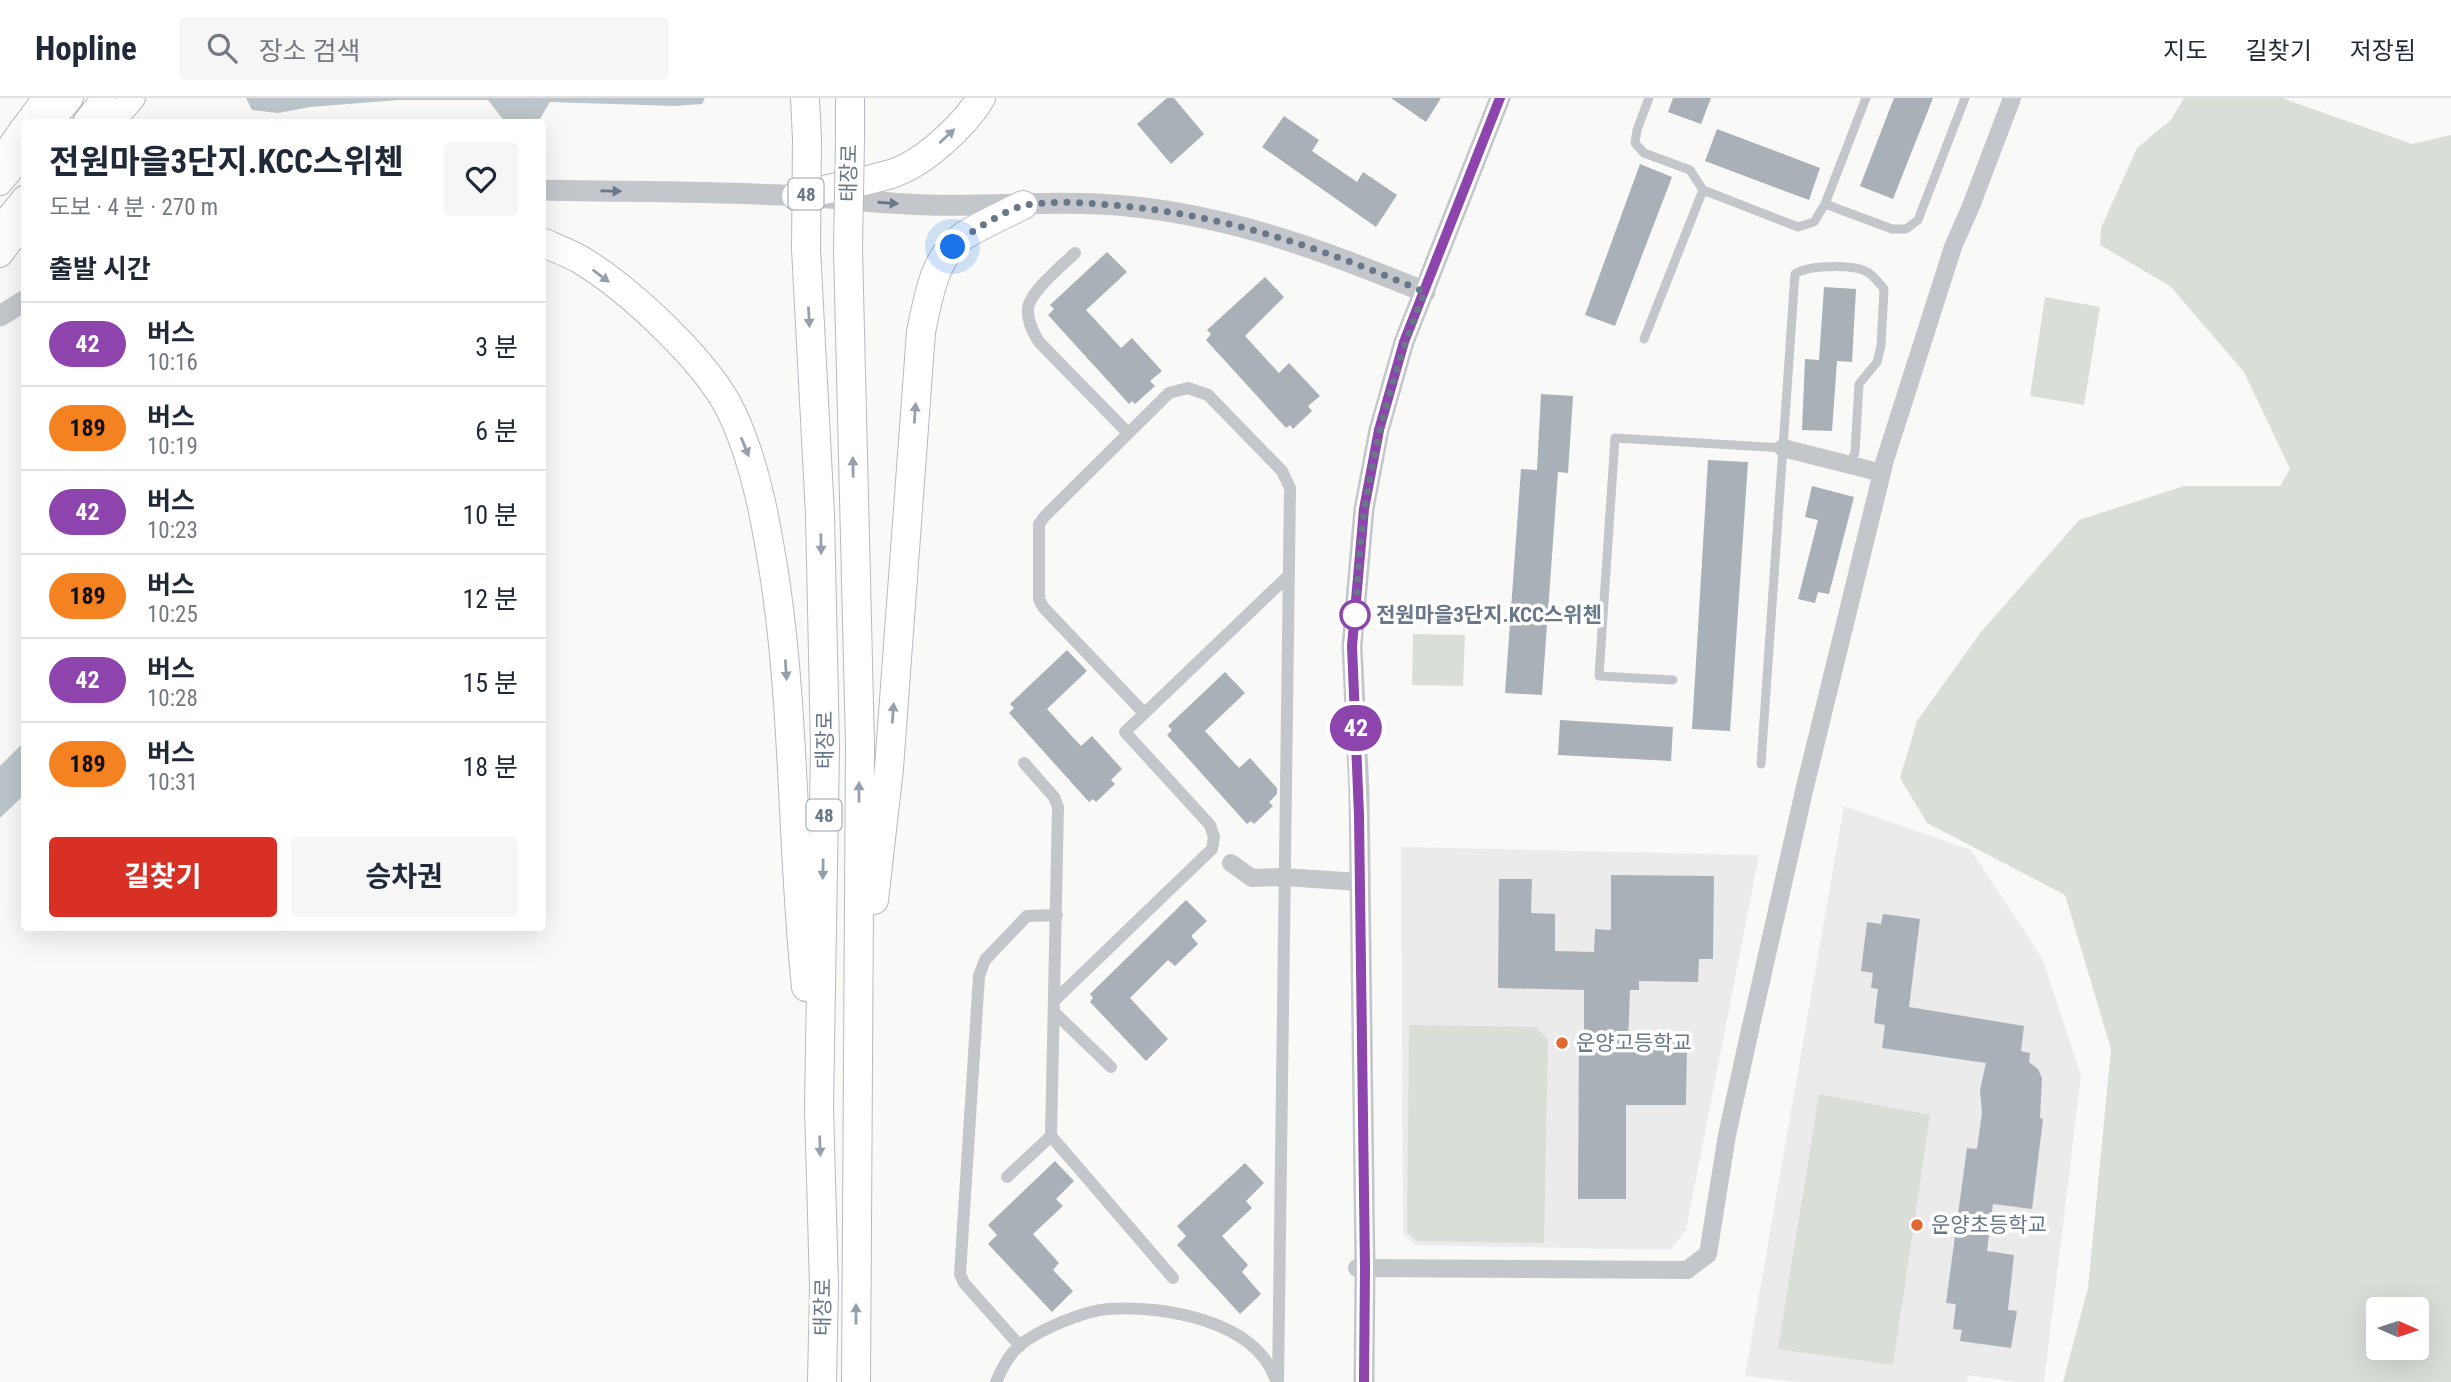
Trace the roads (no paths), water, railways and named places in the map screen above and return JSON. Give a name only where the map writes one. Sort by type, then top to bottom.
[{"type":"main road","points":[[30,119],[45,98]]},
{"type":"main road","points":[[54,119],[71,98]]},
{"type":"main road","points":[[87,119],[104,98]]},
{"type":"main road","points":[[115,119],[133,98]]},
{"type":"main road","name":"태장로","points":[[806,98],[806,249],[820,515],[825,748],[819,1107],[824,1287],[822,1382]]},
{"type":"main road","name":"태장로","points":[[850,98],[848,249],[860,745],[856,1382]]},
{"type":"main road","points":[[796,196],[893,173],[922,158],[947,137],[981,98]]},
{"type":"main road","points":[[0,160],[21,131]]},
{"type":"main road","points":[[0,183],[21,158]]},
{"type":"main road","points":[[0,228],[21,202]]},
{"type":"main road","points":[[858,1049],[889,768],[921,332],[930,288],[944,258],[962,237],[1023,205]]},
{"type":"main road","points":[[0,255],[21,228]]},
{"type":"main road","points":[[546,244],[581,260],[614,285],[635,301],[686,350],[711,379],[731,412],[751,462],[769,539],[784,642],[800,933],[819,1107]]},
{"type":"street","points":[[1421,290],[1491,98]]},
{"type":"street","points":[[1364,1382],[1357,882],[1345,647],[1356,505],[1372,422],[1398,337],[1421,290],[1500,98]]},
{"type":"street","points":[[1361,1268],[1687,1270],[1708,1254],[1727,1135],[1747,1043],[1807,778],[1882,473],[1953,247],[2012,98]]},
{"type":"street","points":[[546,190],[796,196],[928,205],[1023,205],[1057,202],[1154,209],[1261,230],[1310,246],[1421,290]]},
{"type":"street","points":[[1075,253],[1032,297],[1028,309],[1031,327],[1039,342],[1128,433]]},
{"type":"street","points":[[0,316],[21,303]]},
{"type":"street","points":[[1144,713],[1043,607],[1039,599],[1039,524],[1169,393],[1188,388],[1208,395],[1283,471],[1290,488],[1277,1382]]},
{"type":"street","points":[[1783,448],[1882,473]]},
{"type":"street","points":[[1054,1006],[1212,849],[1214,837],[1210,825],[1125,732],[1288,576]]},
{"type":"street","points":[[1024,763],[1054,797],[1058,807],[1051,1136],[1172,1278]]},
{"type":"street","points":[[1231,863],[1252,878],[1283,877],[1357,882]]},
{"type":"street","points":[[1020,1346],[964,1283],[960,1274],[979,976],[985,960],[1027,916],[1056,915]]},
{"type":"street","points":[[1054,1006],[1111,1067]]},
{"type":"street","points":[[1007,1177],[1051,1136]]},
{"type":"street","points":[[1356,1382],[1361,1268]]},
{"type":"street","points":[[996,1382],[1005,1362],[1020,1346],[1070,1319],[1105,1309],[1144,1309],[1188,1314],[1223,1328],[1258,1350],[1270,1364],[1277,1382]]},
{"type":"lane","points":[[1649,98],[1635,143],[1644,153],[1690,170],[1703,190],[1798,226],[1814,222],[1825,204],[1866,98]]},
{"type":"lane","points":[[1825,204],[1892,229],[1906,229],[1918,220],[1965,98]]},
{"type":"lane","points":[[1644,339],[1703,190]]},
{"type":"lane","points":[[1761,764],[1795,274],[1802,269],[1815,267],[1863,270],[1875,277],[1884,289],[1881,346],[1877,362],[1858,384],[1855,452],[1850,465]]},
{"type":"lane","points":[[1674,680],[1599,676],[1615,438],[1783,448]]},
{"type":"place","name":"전원마을3단지.KCC스위첸","points":[[1355,615]]},
{"type":"place","name":"운양고등학교","points":[[1562,1043]]},
{"type":"place","name":"운양초등학교","points":[[1917,1225]]}]
